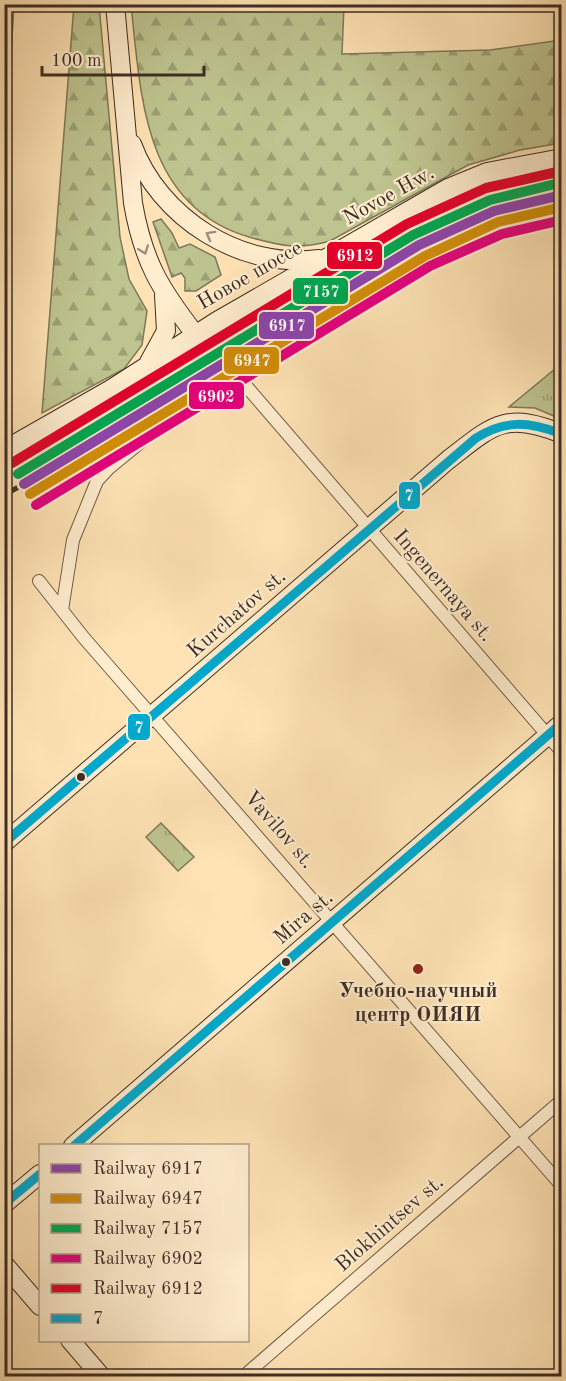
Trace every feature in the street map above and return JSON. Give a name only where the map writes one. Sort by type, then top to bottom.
[{"type":"main road","name":"Novoe Hw.","points":[[115,4],[133,203],[146,256],[164,293],[195,334]]},
{"type":"main road","name":"Novoe Hw.","points":[[126,119],[135,152],[159,193],[180,214],[202,231],[236,247],[264,256],[297,261],[327,257],[467,179],[512,165],[561,158]]},
{"type":"main road","points":[[133,203],[139,192],[147,190],[159,193]]},
{"type":"main road","points":[[264,256],[277,265],[281,276],[280,284]]},
{"type":"main road","name":"Новое шоссе","points":[[4,450],[327,257]]},
{"type":"main road","name":"Novoe Hw.","points":[[146,366],[166,331],[164,293]]},
{"type":"main road","name":"Kurchatov st.","points":[[4,843],[448,460],[484,432],[516,421],[536,423],[561,434]]},
{"type":"main road","name":"Mira st.","points":[[75,1144],[561,723]]},
{"type":"main road","points":[[4,1204],[39,1175]]},
{"type":"main road","points":[[4,1264],[39,1305]]},
{"type":"main road","points":[[71,1342],[101,1377]]},
{"type":"street","name":"Ingenernaya st.","points":[[62,610],[73,540],[97,481],[109,468],[170,418],[240,379],[561,752]]},
{"type":"street","name":"Vavilov st.","points":[[39,581],[152,716],[561,1186]]},
{"type":"street","name":"Blokhintsev st.","points":[[244,1377],[561,1100]]},
{"type":"green space","points":[[4,5],[14,5],[5,156]]},
{"type":"green space","points":[[74,5],[99,5],[120,237],[129,279],[147,311],[142,345],[124,369],[42,413]]},
{"type":"green space","points":[[131,5],[344,5],[342,54],[490,50],[561,40],[561,143],[520,150],[468,165],[330,241],[290,246],[249,237],[214,222],[187,200],[168,174],[154,144],[145,110]]},
{"type":"green space","points":[[161,219],[172,233],[179,248],[190,244],[215,257],[221,275],[196,291],[185,291],[185,278],[181,273],[172,277],[153,222]]},
{"type":"green space","points":[[561,364],[561,419],[535,408],[509,407]]},
{"type":"green space","points":[[161,823],[194,857],[178,871],[146,837]]},
{"type":"railway","points":[[4,495],[24,484]]},
{"type":"rail line","name":"6912","points":[[12,463],[407,224],[486,188],[557,172]]},
{"type":"rail line","name":"7157","points":[[18,474],[413,235],[490,200],[559,183]]},
{"type":"rail line","name":"6917","points":[[24,484],[419,245],[494,211],[562,195]]},
{"type":"rail line","name":"6947","points":[[30,494],[425,256],[498,222],[562,207]]},
{"type":"rail line","name":"6902","points":[[36,505],[430,266],[502,234],[562,220]]},
{"type":"transit line","name":"7","points":[[4,843],[476,438],[497,428],[518,424],[562,434]]},
{"type":"transit line","name":"7","points":[[76,1144],[562,723]]},
{"type":"transit line","name":"7","points":[[4,1204],[39,1175]]},
{"type":"place","name":"Учебно-научный центр ОИЯИ","points":[[418,969]]}]
